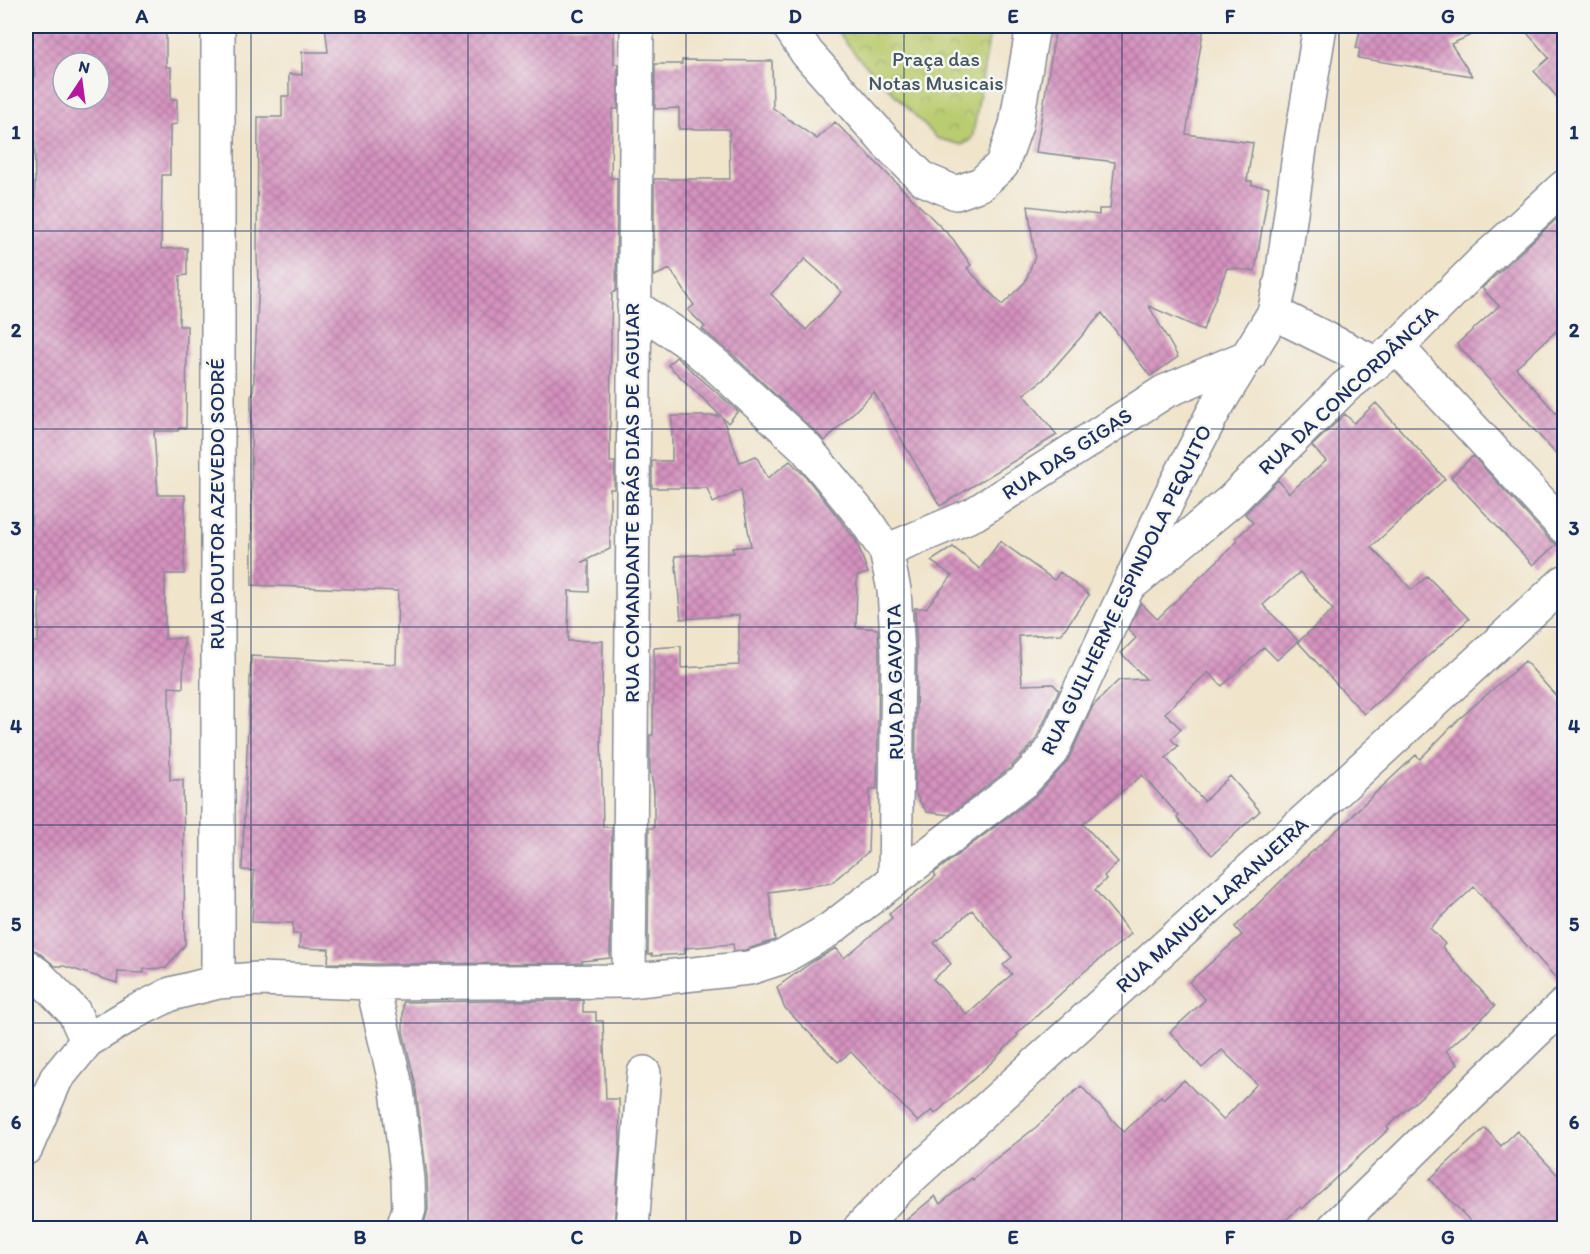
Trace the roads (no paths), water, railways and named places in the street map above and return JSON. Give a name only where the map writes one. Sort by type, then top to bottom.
[{"type":"street","name":"RUA DOUTOR AZEVEDO SODRÉ","points":[[218,26],[216,638],[218,982]]},
{"type":"street","name":"RUA COMANDANTE BRÁS DIAS DE AGUIAR","points":[[629,981],[637,26]]},
{"type":"street","points":[[789,26],[807,53],[886,142],[923,179],[956,193],[981,184],[1002,165],[1016,125],[1033,26]]},
{"type":"street","name":"RUA GUILHERME ESPINDOLA PEQUITO","points":[[26,1148],[56,1079],[87,1041],[133,1013],[171,994],[218,982],[258,979],[372,983],[629,981],[749,968],[783,957],[829,930],[1024,781],[1051,752],[1171,494],[1215,409],[1274,313],[1282,277],[1320,26]]},
{"type":"street","name":"RUA DA CONCORDÂNCIA","points":[[1128,588],[1232,500],[1345,387],[1386,355],[1482,262],[1564,188]]},
{"type":"street","name":"RUA DA GAVOTA","points":[[634,306],[689,343],[711,361],[805,447],[866,521],[886,551],[894,590],[898,654],[895,879]]},
{"type":"street","points":[[1274,313],[1386,355],[1564,527]]},
{"type":"street","name":"RUA DAS GIGAS","points":[[886,551],[974,514],[1164,393],[1249,357]]},
{"type":"street","name":"RUA MANUEL LARANJEIRA","points":[[860,1228],[897,1190],[1564,582]]},
{"type":"street","points":[[26,966],[37,974],[74,1012],[87,1041]]},
{"type":"street","points":[[372,983],[397,1090],[408,1179],[408,1209],[403,1228]]},
{"type":"street","points":[[1334,1228],[1564,1005]]},
{"type":"street","points":[[632,1228],[644,1073]]},
{"type":"park label","name":"Praça das Notas Musicais","points":[[936,71]]}]
